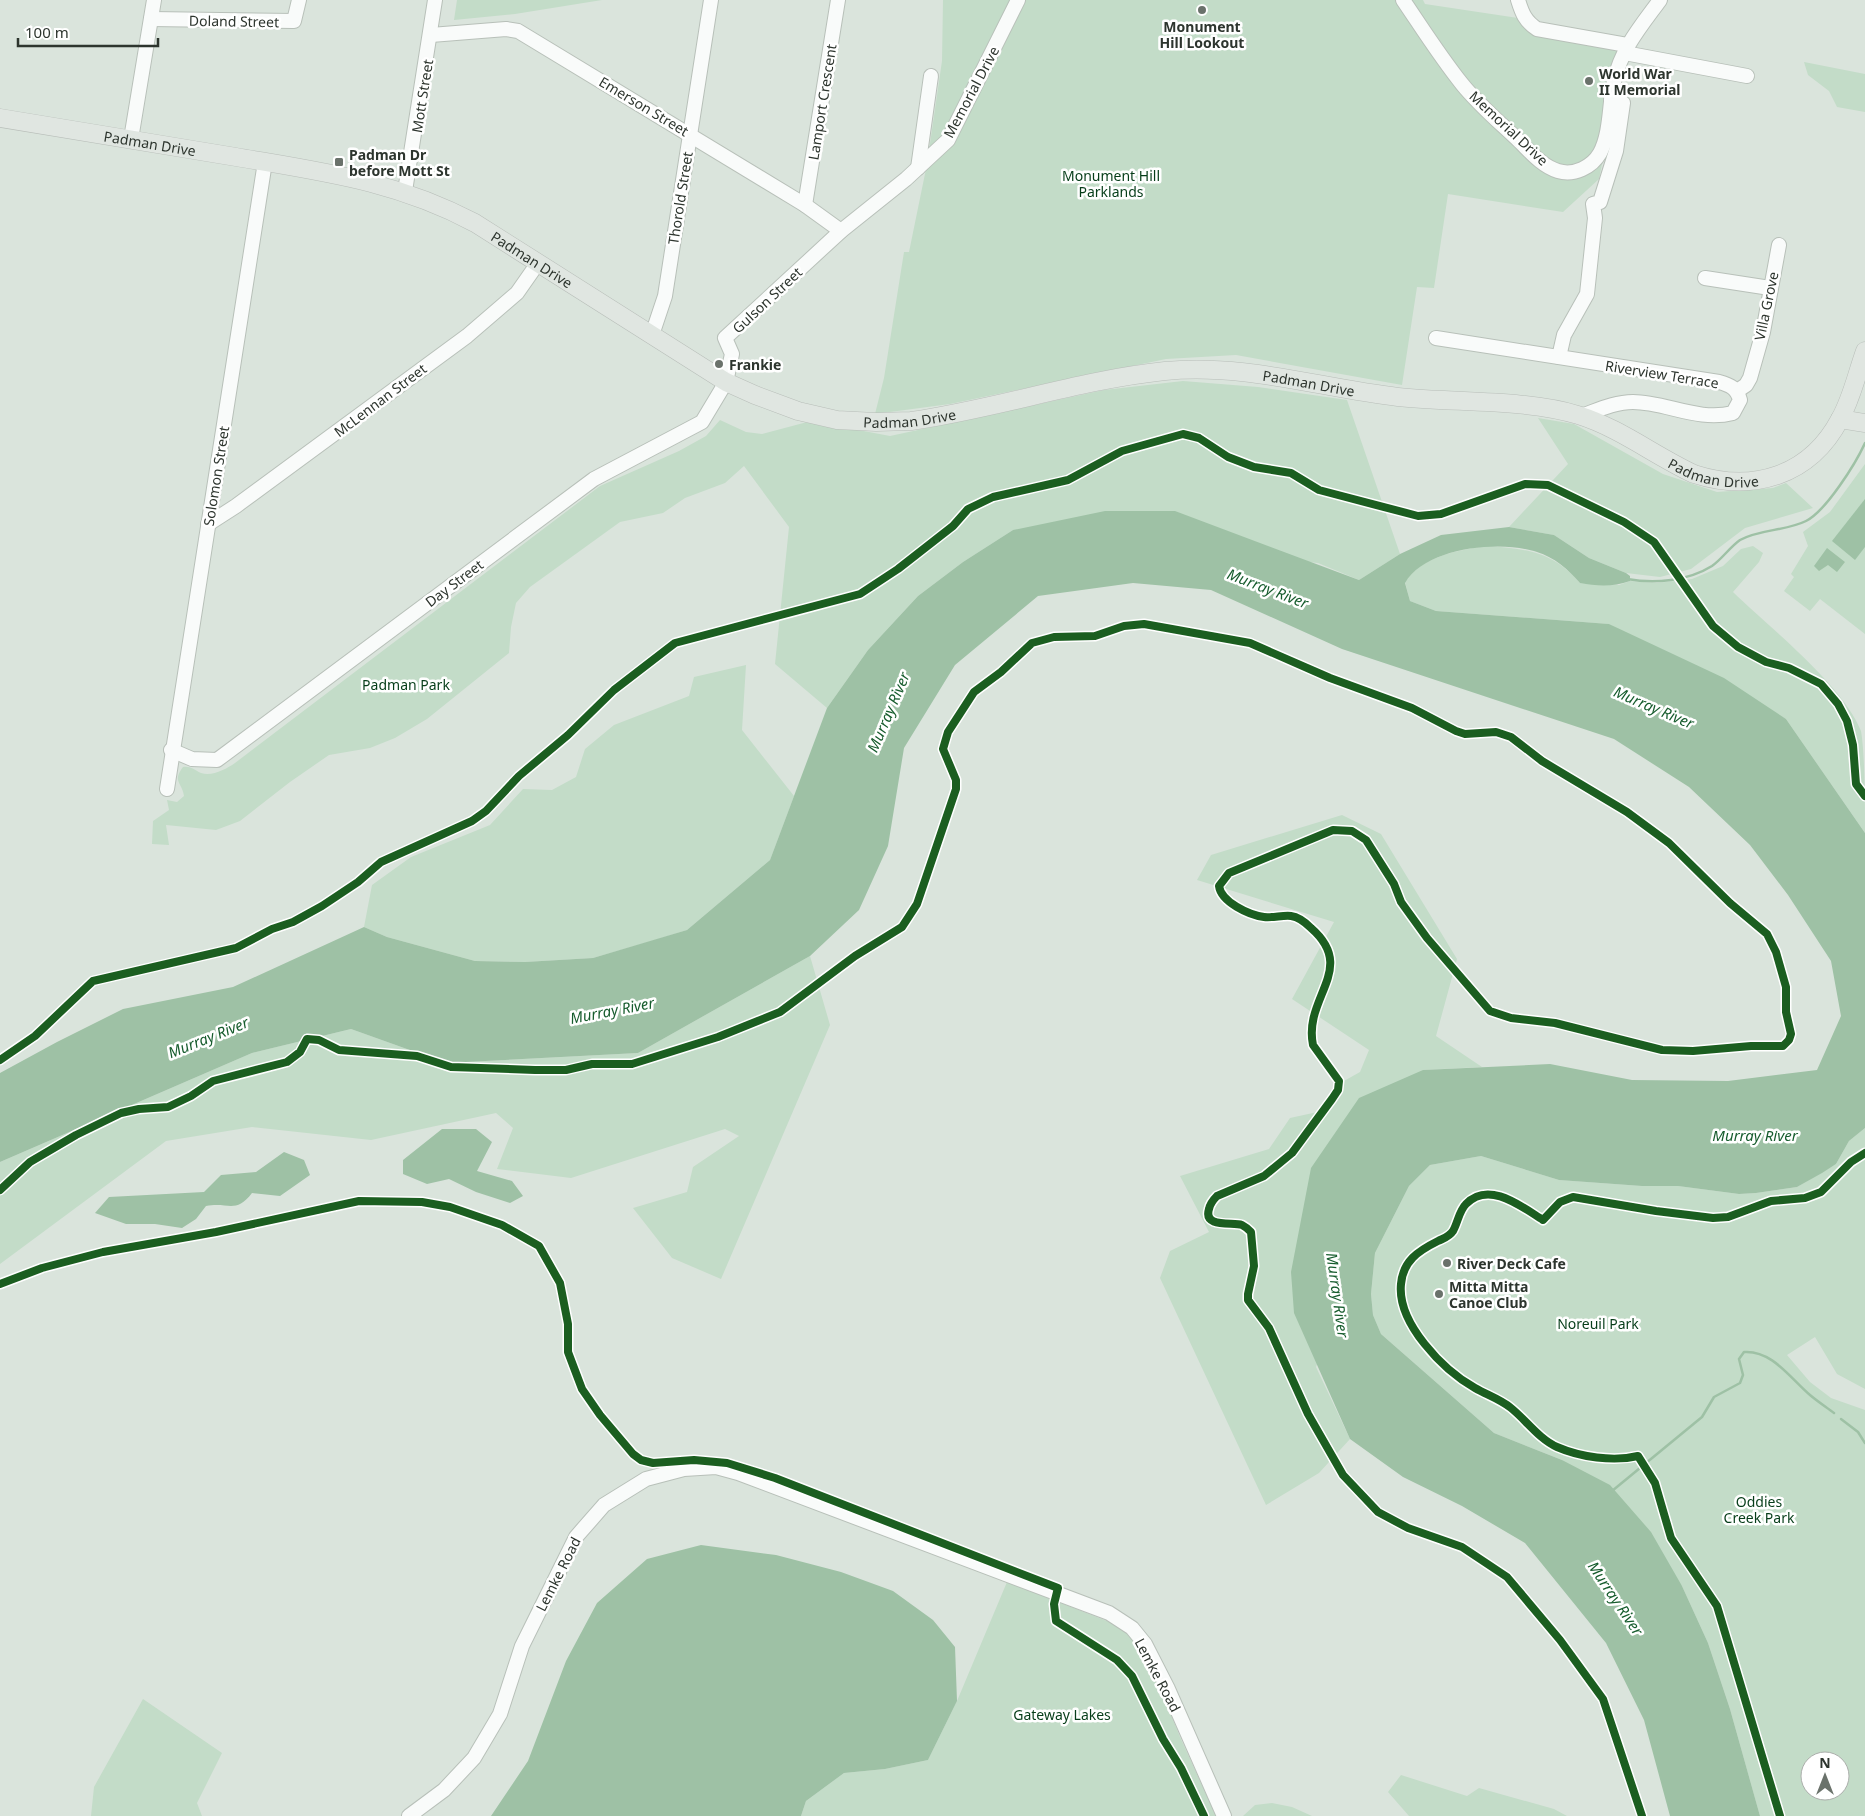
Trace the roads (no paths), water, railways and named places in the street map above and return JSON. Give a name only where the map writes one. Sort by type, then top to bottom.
[{"type":"main road","name":"Padman Drive","points":[[0,118],[359,178],[405,192],[451,210],[538,262],[726,382],[798,411],[857,422],[894,422],[928,418],[1114,379],[1190,370],[1264,374],[1390,396],[1535,407],[1581,416],[1618,433],[1694,474],[1730,482],[1764,480],[1795,467],[1820,447],[1840,419],[1865,350]]},
{"type":"main road","points":[[1840,419],[1864,423]]},
{"type":"street","points":[[131,139],[154,0]]},
{"type":"street","name":"Doland Street","points":[[151,19],[294,21],[299,0]]},
{"type":"street","name":"Mott Street","points":[[405,192],[436,0]]},
{"type":"street","name":"Thorold Street","points":[[652,335],[660,316],[665,296],[711,0]]},
{"type":"street","name":"Lamport Crescent","points":[[805,205],[838,0]]},
{"type":"street","name":"Memorial Drive","points":[[841,231],[918,168],[948,140],[1018,0]]},
{"type":"street","name":"Memorial Drive","points":[[1403,0],[1447,65],[1476,101],[1535,156],[1559,172],[1576,171],[1586,168],[1594,161],[1604,143],[1616,74],[1626,47],[1660,0]]},
{"type":"street","points":[[1518,0],[1523,16],[1528,23],[1537,29],[1626,47],[1630,54],[1747,76]]},
{"type":"street","name":"Emerson Street","points":[[431,35],[495,29],[518,32],[805,205],[841,231]]},
{"type":"street","points":[[918,168],[931,76]]},
{"type":"street","points":[[1559,357],[1564,335],[1587,294],[1595,218],[1593,204],[1600,202],[1616,151],[1623,103],[1611,100]]},
{"type":"street","name":"Solomon Street","points":[[167,789],[171,750],[265,162]]},
{"type":"street","name":"Gulson Street","points":[[726,382],[732,354],[725,338],[841,231]]},
{"type":"street","name":"Villa Grove","points":[[1738,391],[1746,385],[1750,378],[1763,332],[1779,244]]},
{"type":"street","name":"McLennan Street","points":[[208,524],[236,506],[467,336],[517,293],[538,262]]},
{"type":"street","points":[[1706,278],[1770,288]]},
{"type":"street","name":"Riverview Terrace","points":[[1436,338],[1719,382],[1729,385],[1738,391],[1740,400],[1734,413],[1726,414],[1685,412],[1635,402],[1615,404],[1581,416]]},
{"type":"street","name":"Day Street","points":[[171,750],[192,759],[217,760],[594,479],[702,422],[726,382]]},
{"type":"street","name":"Lemke Road","points":[[409,1816],[444,1790],[474,1758],[500,1714],[522,1646],[576,1537],[604,1504],[646,1479],[684,1469],[716,1467],[761,1481],[1109,1613],[1132,1628],[1145,1644],[1168,1690],[1224,1816]]},
{"type":"water","points":[[1865,499],[1865,547],[1855,560],[1832,541]]},
{"type":"water","name":"Murray River","points":[[1105,511],[1175,511],[1359,580],[1400,554],[1441,535],[1509,527],[1554,535],[1589,558],[1626,573],[1630,576],[1630,581],[1605,585],[1580,583],[1561,564],[1543,554],[1522,548],[1485,547],[1447,554],[1429,561],[1415,571],[1405,583],[1410,601],[1436,611],[1609,624],[1724,678],[1786,719],[1865,833],[1865,1128],[1849,1141],[1836,1164],[1797,1187],[1739,1194],[1678,1186],[1642,1186],[1559,1180],[1481,1156],[1430,1165],[1409,1186],[1375,1253],[1371,1294],[1373,1315],[1381,1334],[1494,1433],[1562,1460],[1610,1485],[1651,1532],[1682,1586],[1708,1643],[1730,1709],[1760,1816],[1670,1816],[1644,1720],[1606,1643],[1525,1543],[1462,1506],[1403,1477],[1350,1439],[1294,1313],[1291,1272],[1311,1168],[1359,1098],[1423,1070],[1550,1064],[1632,1080],[1728,1081],[1817,1070],[1841,1016],[1831,961],[1788,895],[1750,845],[1689,787],[1614,739],[1342,649],[1211,590],[1133,583],[1038,596],[955,665],[904,748],[888,846],[859,910],[810,956],[638,1053],[446,1063],[351,1029],[252,1053],[0,1162],[0,1073],[123,1009],[233,987],[364,927],[387,937],[475,961],[525,962],[593,958],[687,930],[770,860],[827,708],[868,650],[918,596],[963,562],[1013,530]]},
{"type":"water","points":[[1827,548],[1845,562],[1837,572],[1828,565],[1819,571],[1814,566]]},
{"type":"water","points":[[442,1129],[476,1129],[492,1142],[477,1171],[512,1181],[523,1196],[510,1203],[476,1192],[449,1179],[427,1184],[403,1174],[403,1160]]},
{"type":"water","points":[[284,1152],[304,1160],[310,1175],[280,1196],[252,1193],[236,1205],[206,1206],[196,1219],[182,1228],[155,1224],[126,1224],[95,1213],[109,1197],[204,1192],[221,1175],[256,1172]]},
{"type":"water","points":[[701,1545],[776,1555],[841,1572],[893,1591],[933,1620],[955,1647],[957,1701],[928,1760],[885,1769],[844,1773],[806,1801],[801,1816],[491,1816],[528,1761],[566,1661],[597,1603],[647,1559]]},
{"type":"waterway","points":[[1627,579],[1660,581],[1693,575],[1712,566],[1740,540],[1748,536],[1790,527],[1806,521],[1814,516],[1831,497],[1848,474],[1865,443]]},
{"type":"waterway","points":[[1612,1491],[1702,1417],[1714,1397],[1740,1383],[1743,1375],[1739,1359],[1744,1352],[1763,1355],[1772,1360],[1810,1395],[1834,1413]]},
{"type":"waterway","points":[[1841,1419],[1858,1432],[1865,1443]]},
{"type":"place","name":"Monument Hill Lookout","points":[[1202,10]]},
{"type":"place","name":"World War II Memorial","points":[[1589,81]]},
{"type":"place","name":"Padman Dr before Mott St","points":[[339,162]]},
{"type":"place","name":"Frankie","points":[[719,364]]},
{"type":"place","name":"River Deck Cafe","points":[[1447,1263]]},
{"type":"place","name":"Mitta Mitta Canoe Club","points":[[1439,1294]]},
{"type":"park label","name":"Monument Hill Parklands","points":[[1111,184]]},
{"type":"park label","name":"Padman Park","points":[[406,684]]},
{"type":"park label","name":"Noreuil Park","points":[[1598,1323]]},
{"type":"park label","name":"Oddies Creek Park","points":[[1759,1509]]},
{"type":"park label","name":"Gateway Lakes","points":[[1062,1714]]}]
